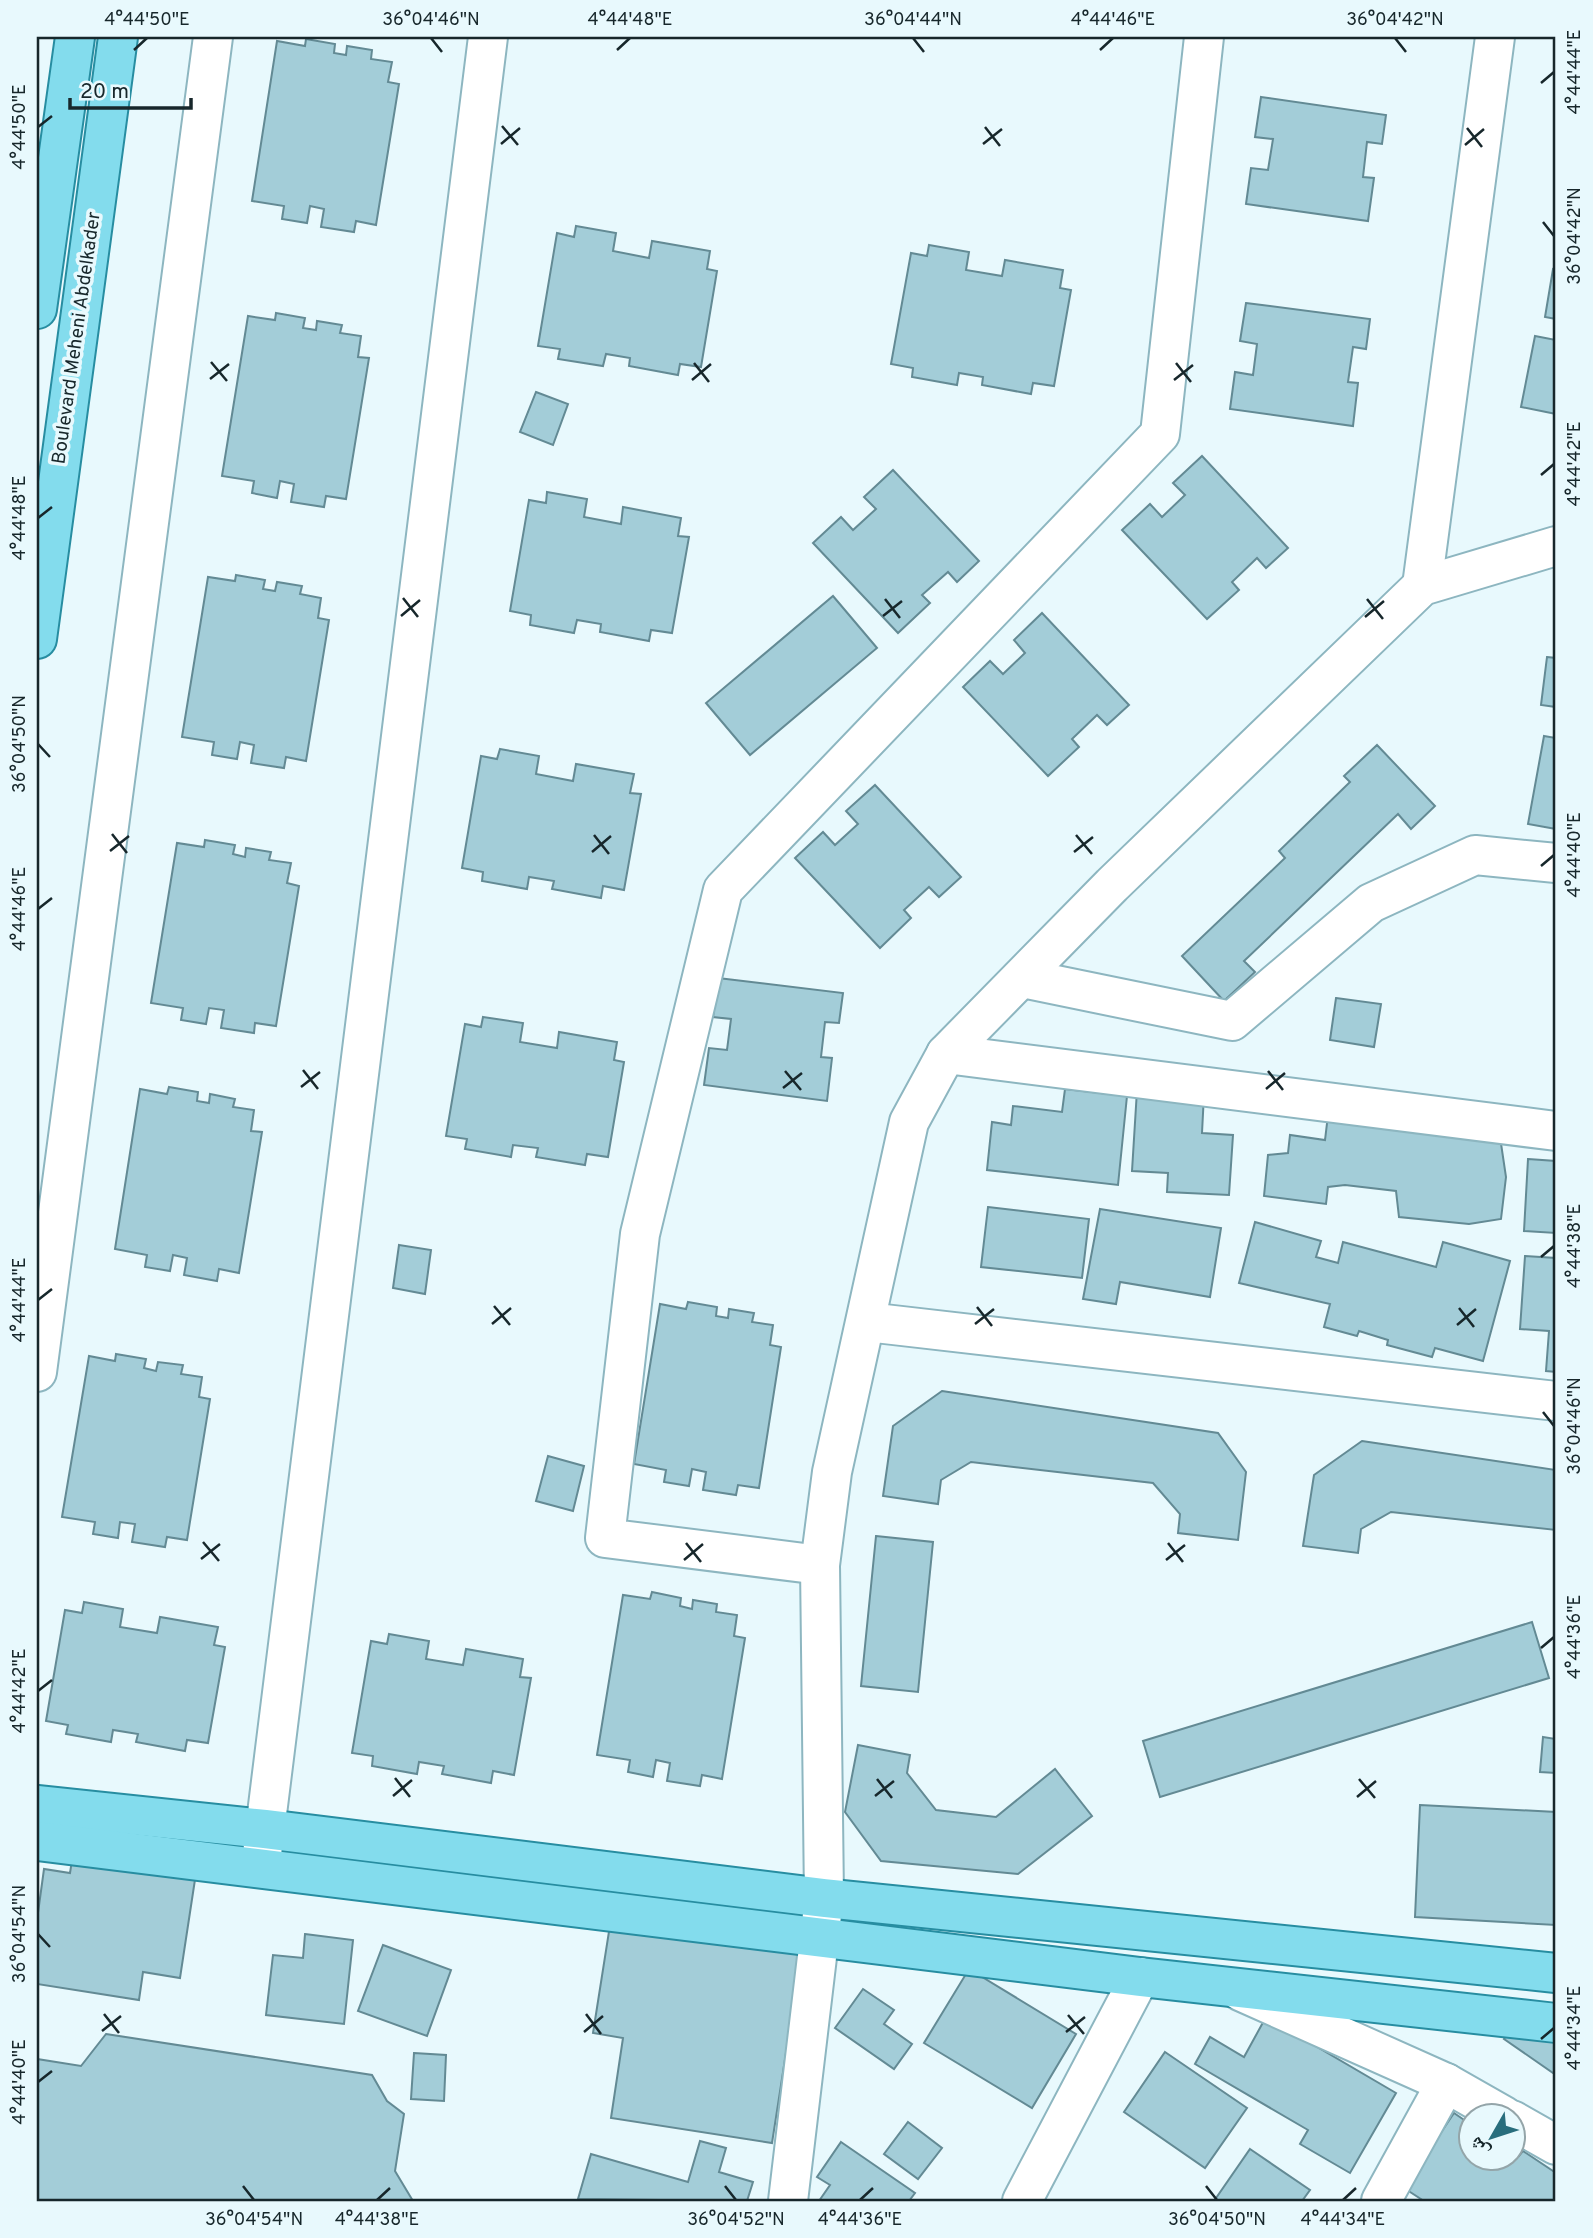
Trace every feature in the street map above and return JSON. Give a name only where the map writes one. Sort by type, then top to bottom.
[{"type":"main road","points":[[37,309],[75,37]]},
{"type":"main road","name":"Boulevard Meheni Abdelkader","points":[[37,639],[118,37]]},
{"type":"main road","points":[[37,1805],[265,1829],[824,1898],[1556,1973]]},
{"type":"main road","points":[[37,1841],[1140,1977],[1556,2023]]},
{"type":"street","points":[[37,1372],[213,37]]},
{"type":"street","points":[[260,1869],[488,37]]},
{"type":"street","points":[[820,1564],[605,1538],[640,1234],[723,890],[1160,434],[1204,37]]},
{"type":"street","points":[[1422,586],[1495,37]]},
{"type":"street","points":[[788,2201],[824,1898],[820,1564],[832,1472],[909,1122],[946,1054],[1112,885],[1422,586],[1556,546]]},
{"type":"street","points":[[1022,978],[1232,1021],[1371,902],[1475,855],[1556,863]]},
{"type":"street","points":[[946,1054],[1556,1131]]},
{"type":"street","points":[[867,1322],[1556,1401]]},
{"type":"street","points":[[1022,2201],[1140,1977]]},
{"type":"street","points":[[1227,1986],[1446,2083],[1479,2102]]},
{"type":"street","points":[[1381,2201],[1446,2083]]},
{"type":"street","points":[[1526,2128],[1556,2145]]},
{"type":"building","points":[[306,39],[335,44],[334,53],[346,55],[347,46],[372,50],[371,59],[392,62],[388,82],[399,84],[376,225],[356,221],[354,232],[321,227],[324,209],[310,206],[307,223],[282,219],[284,206],[252,201],[277,41],[305,46]]},
{"type":"building","points":[[1261,97],[1386,115],[1382,144],[1367,142],[1363,177],[1374,178],[1368,221],[1246,204],[1251,168],[1268,170],[1273,139],[1255,137]]},
{"type":"building","points":[[576,226],[616,233],[613,251],[649,258],[652,241],[710,251],[707,269],[717,271],[701,367],[680,364],[678,375],[629,366],[630,358],[606,354],[603,366],[558,359],[560,349],[538,346],[557,233],[574,237]]},
{"type":"building","points":[[929,245],[969,252],[966,270],[1002,276],[1005,260],[1063,270],[1060,288],[1071,290],[1054,386],[1033,383],[1031,394],[982,385],[983,377],[959,373],[957,385],[912,377],[913,368],[891,364],[911,253],[927,256]]},
{"type":"building","points":[[1553,269],[1556,270],[1556,319],[1545,317]]},
{"type":"building","points":[[1246,303],[1370,319],[1366,349],[1353,347],[1348,382],[1358,383],[1353,426],[1230,409],[1235,372],[1253,375],[1257,344],[1240,341]]},
{"type":"building","points":[[276,313],[305,318],[303,328],[316,330],[317,321],[342,325],[340,333],[361,336],[358,357],[369,358],[346,499],[326,496],[324,507],[291,502],[294,484],[280,481],[277,498],[252,493],[254,481],[222,476],[248,316],[275,320]]},
{"type":"building","points":[[1535,336],[1556,340],[1556,414],[1521,407]]},
{"type":"building","points":[[536,392],[568,404],[553,445],[520,432]]},
{"type":"building","points":[[1202,456],[1288,548],[1266,568],[1257,558],[1232,582],[1239,590],[1207,619],[1122,530],[1150,504],[1162,517],[1185,495],[1173,483]]},
{"type":"building","points":[[893,470],[979,561],[957,582],[948,572],[922,595],[930,603],[898,633],[813,543],[841,517],[853,530],[876,509],[864,497]]},
{"type":"building","points":[[547,492],[587,499],[584,517],[621,524],[623,507],[681,518],[678,536],[689,537],[672,633],[651,630],[649,641],[600,632],[601,624],[577,620],[574,633],[530,625],[531,615],[510,611],[529,500],[546,503]]},
{"type":"building","points":[[236,575],[265,580],[263,589],[275,591],[277,582],[302,586],[300,594],[321,598],[318,618],[329,620],[306,761],[286,757],[284,768],[251,763],[254,745],[240,742],[237,759],[212,755],[214,742],[182,737],[208,577],[235,581]]},
{"type":"building","points":[[833,596],[877,648],[750,755],[706,703]]},
{"type":"building","points":[[1042,613],[1129,705],[1107,725],[1097,715],[1072,739],[1079,747],[1048,776],[963,687],[990,661],[1003,674],[1025,653],[1014,640]]},
{"type":"building","points":[[1547,657],[1556,658],[1556,707],[1541,705]]},
{"type":"building","points":[[1544,736],[1556,738],[1556,829],[1528,824]]},
{"type":"building","points":[[1377,745],[1435,806],[1411,829],[1398,814],[1244,961],[1255,972],[1224,1001],[1182,956],[1285,858],[1279,851],[1350,782],[1344,776]]},
{"type":"building","points":[[500,749],[539,756],[536,774],[573,781],[576,764],[634,774],[630,793],[641,794],[624,890],[603,886],[601,898],[552,889],[554,881],[529,877],[527,889],[482,881],[483,872],[462,868],[481,756],[497,759]]},
{"type":"building","points":[[875,785],[961,877],[939,897],[929,887],[904,910],[911,918],[880,948],[795,858],[823,832],[835,845],[858,824],[846,811]]},
{"type":"building","points":[[205,840],[235,845],[233,854],[245,857],[246,848],[271,852],[269,860],[291,863],[287,883],[299,886],[276,1026],[255,1023],[254,1033],[221,1028],[224,1010],[209,1008],[206,1024],[181,1020],[183,1008],[151,1003],[177,843],[204,847]]},
{"type":"building","points":[[718,978],[843,993],[839,1023],[825,1022],[821,1057],[832,1058],[827,1101],[704,1085],[709,1048],[727,1050],[731,1019],[713,1017]]},
{"type":"building","points":[[1336,998],[1381,1004],[1374,1047],[1330,1040]]},
{"type":"building","points":[[483,1017],[523,1023],[520,1042],[557,1048],[559,1032],[617,1042],[614,1060],[624,1062],[608,1157],[587,1154],[585,1165],[536,1157],[538,1148],[513,1145],[511,1157],[465,1149],[467,1139],[446,1136],[465,1024],[481,1027]]},
{"type":"building","points":[[169,1087],[198,1092],[197,1101],[209,1103],[210,1094],[235,1099],[233,1107],[254,1110],[251,1131],[262,1132],[239,1273],[219,1269],[217,1281],[184,1275],[187,1258],[173,1255],[170,1271],[145,1267],[147,1255],[115,1249],[140,1089],[167,1094]]},
{"type":"building","points":[[1065,1089],[1127,1096],[1118,1185],[987,1170],[992,1122],[1011,1125],[1013,1106],[1062,1112]]},
{"type":"building","points":[[1137,1090],[1204,1094],[1202,1133],[1233,1135],[1229,1195],[1167,1192],[1168,1173],[1132,1171]]},
{"type":"building","points":[[1328,1115],[1499,1130],[1506,1177],[1501,1219],[1469,1224],[1399,1217],[1396,1191],[1345,1185],[1328,1187],[1326,1204],[1264,1196],[1268,1155],[1288,1153],[1290,1135],[1325,1140]]},
{"type":"building","points":[[1528,1159],[1556,1161],[1556,1233],[1524,1231]]},
{"type":"building","points":[[988,1207],[1089,1219],[1082,1278],[981,1267]]},
{"type":"building","points":[[1100,1209],[1221,1228],[1210,1297],[1120,1282],[1116,1304],[1083,1299]]},
{"type":"building","points":[[1255,1222],[1321,1241],[1316,1257],[1338,1263],[1343,1242],[1436,1267],[1443,1242],[1510,1261],[1483,1361],[1435,1348],[1432,1357],[1387,1345],[1388,1340],[1359,1331],[1357,1336],[1324,1327],[1330,1304],[1239,1283]]},
{"type":"building","points":[[399,1245],[431,1250],[425,1294],[393,1288]]},
{"type":"building","points":[[1525,1256],[1556,1258],[1556,1372],[1546,1371],[1549,1331],[1520,1329]]},
{"type":"building","points":[[688,1302],[717,1307],[716,1316],[728,1318],[729,1309],[754,1313],[752,1322],[773,1325],[770,1345],[781,1347],[759,1488],[738,1485],[736,1495],[703,1490],[706,1472],[692,1469],[689,1486],[664,1482],[666,1470],[634,1464],[660,1304],[686,1309]]},
{"type":"building","points":[[116,1354],[146,1359],[144,1368],[156,1371],[158,1362],[183,1365],[181,1374],[202,1377],[199,1397],[210,1399],[187,1540],[167,1537],[165,1547],[132,1542],[135,1524],[120,1522],[118,1538],[93,1534],[95,1522],[62,1517],[89,1356],[115,1361]]},
{"type":"building","points":[[942,1391],[1218,1433],[1246,1472],[1238,1540],[1178,1533],[1180,1514],[1153,1483],[971,1462],[941,1480],[938,1504],[883,1496],[893,1426]]},
{"type":"building","points":[[1362,1441],[1556,1470],[1556,1530],[1391,1512],[1361,1529],[1358,1553],[1303,1546],[1314,1475]]},
{"type":"building","points":[[548,1456],[584,1466],[573,1511],[536,1501]]},
{"type":"building","points":[[876,1536],[933,1542],[918,1692],[861,1686]]},
{"type":"building","points":[[652,1592],[681,1598],[680,1606],[692,1609],[693,1600],[717,1604],[716,1612],[737,1615],[734,1636],[745,1638],[722,1779],[702,1775],[700,1786],[667,1781],[670,1763],[656,1760],[653,1777],[628,1772],[630,1760],[597,1755],[623,1595],[650,1599]]},
{"type":"building","points":[[84,1602],[123,1609],[120,1627],[157,1633],[160,1617],[218,1627],[214,1645],[225,1647],[208,1743],[187,1740],[185,1751],[136,1742],[138,1734],[113,1730],[111,1742],[66,1734],[68,1725],[46,1721],[65,1610],[82,1613]]},
{"type":"building","points":[[1532,1622],[1549,1678],[1160,1797],[1143,1741]]},
{"type":"building","points":[[389,1634],[429,1641],[426,1659],[463,1665],[466,1649],[523,1659],[520,1677],[531,1678],[514,1775],[493,1771],[491,1783],[442,1774],[444,1766],[419,1762],[417,1774],[372,1766],[373,1756],[352,1753],[371,1641],[387,1644]]},
{"type":"building","points":[[1543,1737],[1556,1739],[1556,1773],[1540,1772]]},
{"type":"building","points":[[858,1745],[910,1755],[907,1773],[936,1810],[996,1817],[1055,1769],[1092,1816],[1018,1874],[881,1861],[845,1812]]},
{"type":"building","points":[[1420,1805],[1556,1812],[1556,1925],[1415,1917]]},
{"type":"building","points":[[73,1854],[196,1873],[180,1978],[143,1972],[139,2000],[37,1984],[37,1920],[44,1869],[70,1873]]},
{"type":"building","points":[[610,1925],[802,1950],[772,2143],[611,2118],[623,2038],[593,2033]]},
{"type":"building","points":[[305,1934],[353,1940],[344,2024],[266,2015],[273,1955],[303,1958]]},
{"type":"building","points":[[383,1945],[451,1970],[427,2036],[358,2011]]},
{"type":"building","points":[[969,1969],[1076,2034],[1032,2108],[924,2043]]},
{"type":"building","points":[[863,1989],[894,2010],[884,2024],[912,2044],[894,2069],[835,2028]]},
{"type":"building","points":[[1266,2017],[1396,2093],[1350,2173],[1300,2144],[1308,2130],[1195,2064],[1210,2037],[1244,2057]]},
{"type":"building","points":[[1515,2023],[1556,2040],[1556,2075],[1504,2039]]},
{"type":"building","points":[[106,2034],[372,2075],[387,2101],[404,2114],[395,2171],[413,2201],[37,2201],[37,2059],[81,2066]]},
{"type":"building","points":[[1165,2052],[1247,2108],[1205,2168],[1124,2112]]},
{"type":"building","points":[[414,2053],[446,2055],[444,2101],[411,2099]]},
{"type":"building","points":[[1454,2113],[1456,2172],[1526,2172],[1526,2153],[1556,2173],[1556,2201],[1424,2201],[1404,2188]]},
{"type":"building","points":[[908,2122],[942,2148],[918,2179],[884,2154]]},
{"type":"building","points":[[700,2141],[726,2148],[719,2172],[753,2182],[747,2201],[578,2199],[591,2154],[688,2182]]},
{"type":"building","points":[[841,2142],[915,2193],[909,2201],[819,2201],[830,2185],[817,2177]]},
{"type":"building","points":[[1250,2149],[1310,2190],[1302,2201],[1214,2201]]}]
